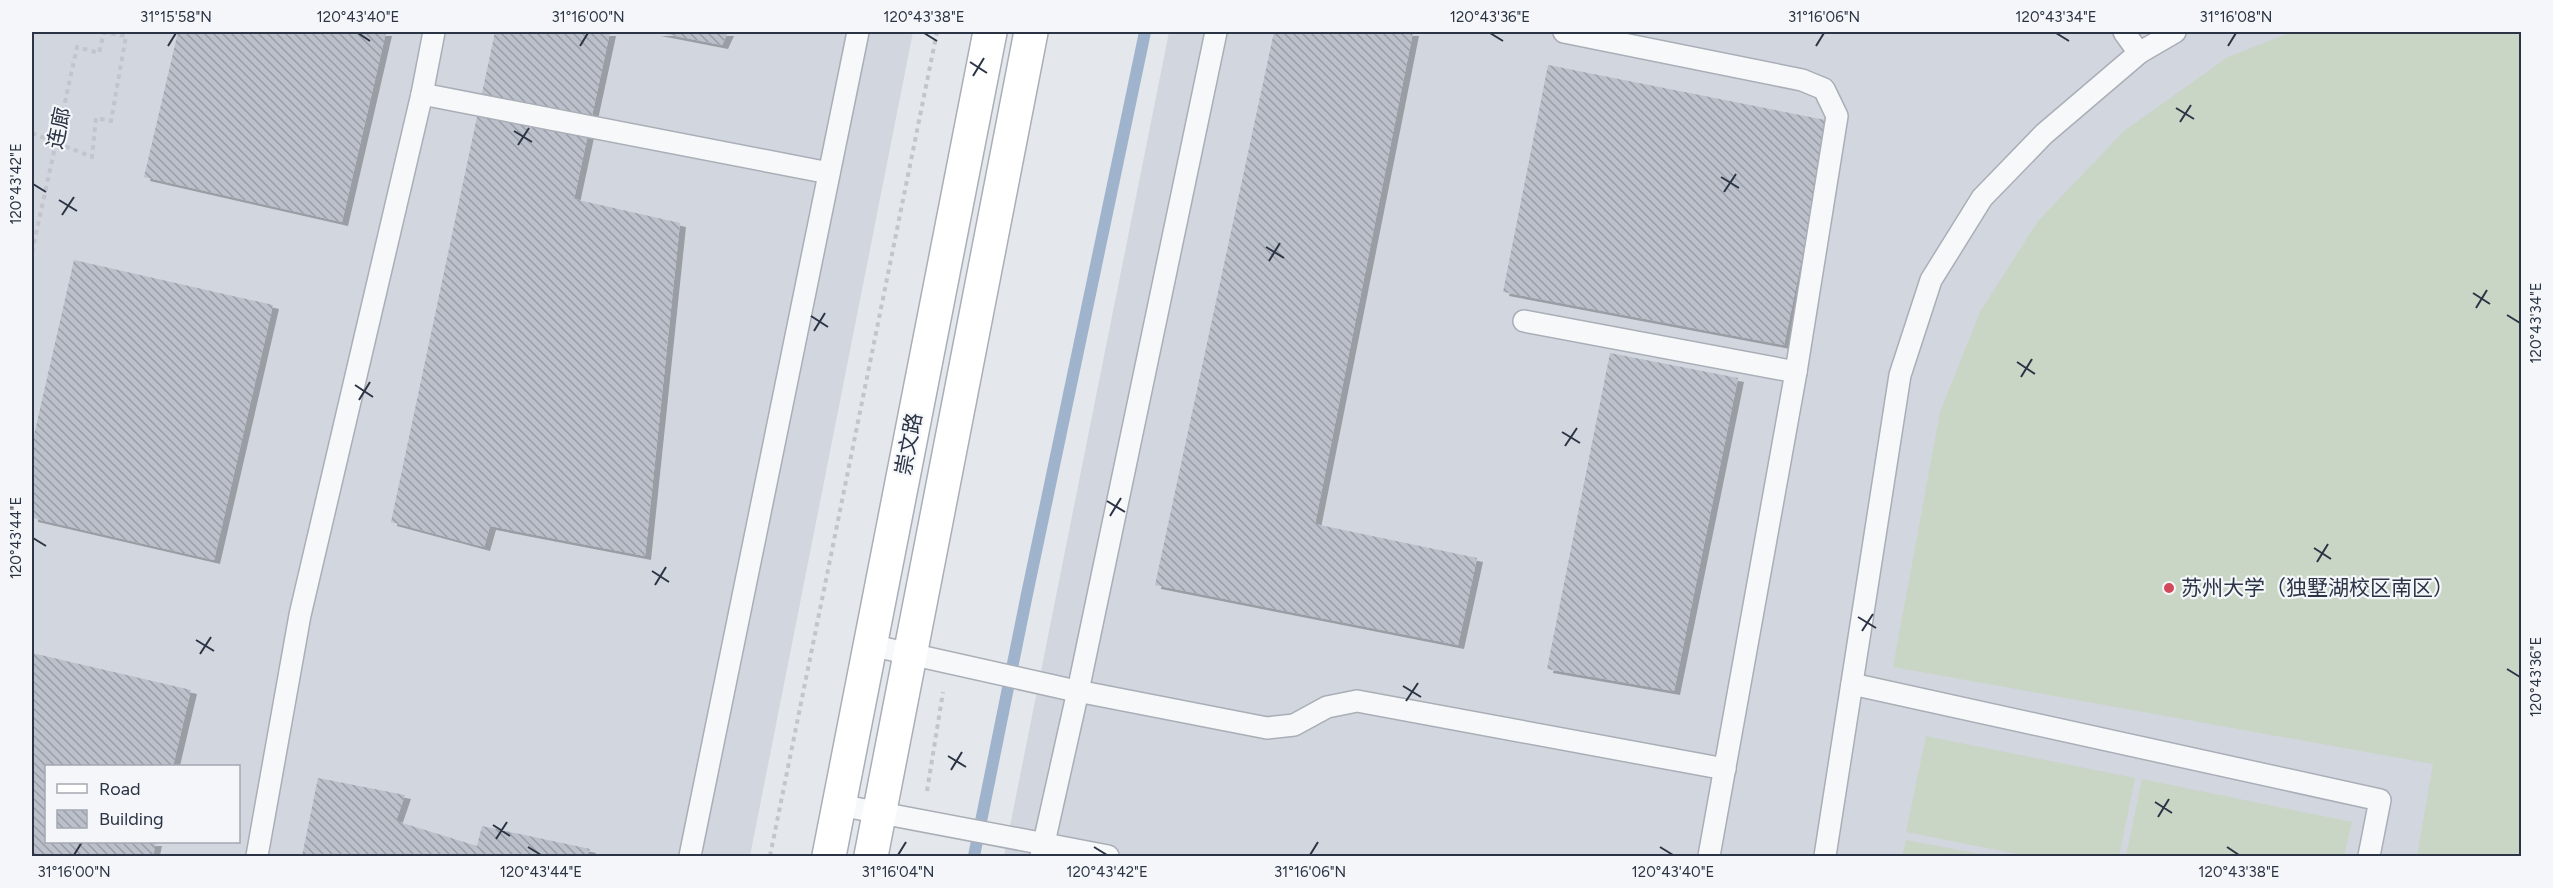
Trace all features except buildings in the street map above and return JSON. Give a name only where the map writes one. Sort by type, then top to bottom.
[{"type":"street","name":"崇文路","points":[[829,856],[990,32]]},
{"type":"street","name":"崇文路","points":[[871,856],[1031,32]]},
{"type":"lane","points":[[257,856],[300,615],[422,94],[434,32]]},
{"type":"lane","points":[[690,856],[858,32]]},
{"type":"lane","points":[[1042,850],[1078,691],[1216,32]]},
{"type":"lane","points":[[1564,32],[1802,80],[1824,90],[1837,116],[1796,372],[1709,856]]},
{"type":"lane","points":[[2124,32],[2139,53]]},
{"type":"lane","points":[[1825,856],[1900,375],[1931,279],[1982,198],[2044,134],[2139,53],[2175,32]]},
{"type":"lane","points":[[422,94],[829,172]]},
{"type":"lane","points":[[1524,321],[1796,372]]},
{"type":"lane","points":[[870,645],[1078,691],[1266,728],[1294,725],[1327,707],[1357,701],[1725,769]]},
{"type":"lane","points":[[1852,684],[2380,800],[2369,856]]},
{"type":"lane","points":[[839,805],[1042,850],[1108,856]]},
{"type":"path","points":[[32,133],[92,157],[96,118],[111,121],[126,36],[102,32]]},
{"type":"path","name":"连廊","points":[[32,252],[76,47],[99,52],[102,32]]},
{"type":"path","points":[[770,856],[937,32]]},
{"type":"shaded area","points":[[32,32],[913,32],[750,856],[32,856]]},
{"type":"shaded area","points":[[1169,32],[2521,32],[2521,856],[1004,856]]},
{"type":"green space","name":"苏州大学（独墅湖校区南区）","points":[[2292,32],[2521,32],[2521,856],[2417,856],[2433,764],[1893,667],[1940,412],[1980,312],[2038,221],[2125,130],[2228,57]]},
{"type":"green space","points":[[1926,736],[2135,778],[2119,856],[2027,856],[1906,832]]},
{"type":"green space","points":[[2142,779],[2352,822],[2344,856],[2126,856]]},
{"type":"green space","points":[[1906,840],[1990,856],[1902,856]]},
{"type":"waterway","points":[[974,856],[1145,32]]},
{"type":"place","name":"苏州大学（独墅湖校区南区）","points":[[2169,588]]}]
